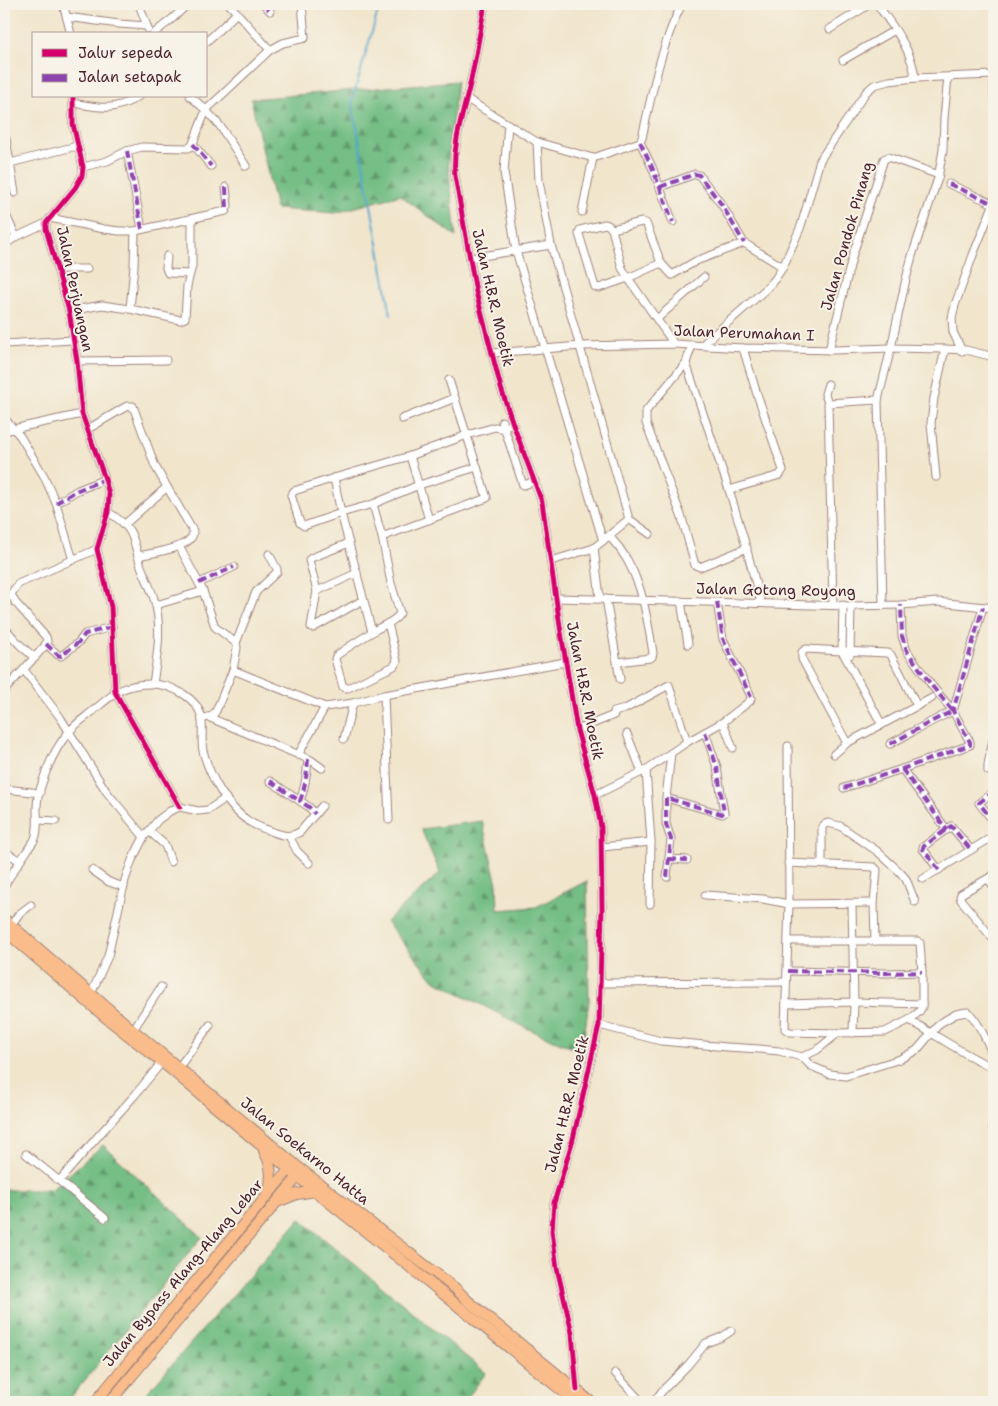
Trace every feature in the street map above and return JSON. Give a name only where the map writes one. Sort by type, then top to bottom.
[{"type":"highway","name":"Jalan Soekarno Hatta","points":[[6,925],[179,1067],[291,1166],[456,1289],[591,1402]]},
{"type":"highway","name":"Jalan Soekarno Hatta","points":[[6,925],[97,1009],[262,1147],[291,1166]]},
{"type":"highway","points":[[262,1147],[272,1170],[272,1179],[268,1193]]},
{"type":"highway","name":"Jalan Bypass Alang-Alang Lebar","points":[[95,1402],[291,1166]]},
{"type":"highway","name":"Jalan Soekarno Hatta","points":[[301,1174],[315,1191],[576,1402]]},
{"type":"highway","name":"Jalan Bypass Alang-Alang Lebar","points":[[110,1402],[301,1174]]},
{"type":"highway","points":[[276,1203],[288,1197],[315,1191]]},
{"type":"street","points":[[63,4],[71,32]]},
{"type":"street","points":[[139,4],[151,32]]},
{"type":"street","points":[[155,32],[188,4]]},
{"type":"street","points":[[228,4],[270,50]]},
{"type":"street","points":[[264,4],[270,11]]},
{"type":"street","points":[[135,98],[120,106],[110,108],[101,108],[73,100],[73,124],[83,167],[107,160],[135,148],[150,146],[188,148],[193,144],[206,110],[270,50],[305,38],[302,4]]},
{"type":"street","name":"Jalan H.B.R. Moetik","points":[[485,4],[456,146],[454,167],[476,292],[512,421],[535,481],[544,512],[576,730],[595,795],[600,820],[602,847],[599,1025],[573,1139],[554,1202],[552,1231],[557,1268],[572,1333],[577,1390]]},
{"type":"street","points":[[466,99],[537,142],[593,158],[640,142],[671,27],[682,4]]},
{"type":"street","points":[[830,29],[870,4]]},
{"type":"street","points":[[877,4],[909,53],[915,78]]},
{"type":"street","points":[[208,40],[237,13]]},
{"type":"street","points":[[67,17],[147,26]]},
{"type":"street","points":[[843,60],[895,30]]},
{"type":"street","points":[[702,345],[775,279],[801,226],[816,170],[824,151],[866,92],[874,86],[888,81],[994,75]]},
{"type":"street","points":[[883,605],[878,400],[892,348],[908,271],[939,175],[943,150],[948,77]]},
{"type":"street","points":[[994,83],[994,98]]},
{"type":"street","points":[[192,98],[220,126],[246,166]]},
{"type":"street","points":[[508,124],[504,172],[516,251],[606,539],[632,569],[644,600],[653,653],[652,657],[618,662]]},
{"type":"street","points":[[6,139],[15,193]]},
{"type":"street","points":[[537,142],[539,181],[551,245],[629,519],[650,534]]},
{"type":"street","points":[[640,142],[647,154],[672,222]]},
{"type":"street","points":[[193,144],[211,166]]},
{"type":"street","points":[[10,163],[77,146]]},
{"type":"street","points":[[127,151],[139,230],[130,309]]},
{"type":"street","name":"Jalan Pondok Pinang","points":[[829,350],[853,254],[884,158],[888,156],[939,175]]},
{"type":"street","points":[[582,212],[593,158]]},
{"type":"street","name":"Jalan Perjuangan","points":[[83,167],[79,183],[48,220],[47,235],[69,311],[77,361],[82,414],[106,479],[110,499],[97,549]]},
{"type":"street","points":[[660,187],[695,174],[700,175],[722,205],[744,243],[782,267]]},
{"type":"street","points":[[949,184],[994,203],[973,255],[952,318],[953,332],[962,351]]},
{"type":"street","points":[[4,245],[48,220],[112,231],[139,230],[192,220],[226,211],[228,202],[226,187]]},
{"type":"street","points":[[4,211],[16,237]]},
{"type":"street","points":[[69,311],[102,305],[180,320],[184,319],[192,262],[192,220]]},
{"type":"street","points":[[612,229],[642,222],[646,223],[661,262],[671,275],[701,258],[744,243]]},
{"type":"street","points":[[661,262],[628,278],[596,288],[580,232],[581,230],[608,224],[612,229],[622,268],[628,278],[674,344]]},
{"type":"street","points":[[470,258],[551,245]]},
{"type":"street","points":[[167,256],[166,268],[168,273],[189,274]]},
{"type":"street","points":[[57,269],[87,269]]},
{"type":"street","points":[[657,320],[704,277]]},
{"type":"street","points":[[4,344],[73,340]]},
{"type":"street","name":"Jalan Perumahan I","points":[[492,353],[580,346],[674,344],[829,350],[945,349],[966,350],[994,357]]},
{"type":"street","points":[[692,345],[686,364],[648,408],[645,415],[646,423],[682,518],[694,562],[697,566],[700,567],[747,548]]},
{"type":"street","points":[[728,490],[780,475],[783,470],[743,348]]},
{"type":"street","points":[[936,478],[931,423],[934,398],[945,349]]},
{"type":"street","points":[[77,361],[166,360]]},
{"type":"street","points":[[686,364],[747,548],[761,603]]},
{"type":"street","points":[[382,537],[487,499],[488,497],[449,380]]},
{"type":"street","points":[[828,384],[825,394],[828,403],[833,605]]},
{"type":"street","points":[[402,418],[455,398]]},
{"type":"street","points":[[828,403],[878,400]]},
{"type":"street","points":[[88,429],[127,406],[133,406],[151,456],[193,531],[191,540],[179,546],[138,556]]},
{"type":"street","points":[[4,431],[82,414]]},
{"type":"street","points":[[4,418],[20,436],[35,459],[56,503],[73,560]]},
{"type":"street","points":[[477,467],[419,485],[373,504],[306,526],[302,526],[300,523],[291,495],[294,491],[410,456],[512,421]]},
{"type":"street","points":[[503,424],[523,485],[535,481]]},
{"type":"street","points":[[410,456],[429,520]]},
{"type":"street","points":[[334,478],[341,513],[372,632]]},
{"type":"street","points":[[56,503],[78,490],[106,479]]},
{"type":"street","points":[[125,524],[167,487]]},
{"type":"street","points":[[373,504],[400,613],[398,617],[372,632],[336,656],[335,659],[343,687],[348,688],[394,666],[397,661],[388,623]]},
{"type":"street","points":[[108,512],[125,524],[133,536],[138,556],[156,605],[159,639],[153,684]]},
{"type":"street","points":[[551,561],[594,548],[629,519]]},
{"type":"street","points":[[349,543],[310,559],[309,563],[317,591],[311,626],[313,628],[364,600]]},
{"type":"street","points":[[179,546],[203,591],[215,627],[236,643]]},
{"type":"street","points":[[594,548],[620,679]]},
{"type":"street","points":[[5,687],[24,670],[46,644],[46,637],[15,602],[12,592],[18,584],[97,549],[111,607],[115,692],[180,807]]},
{"type":"street","points":[[269,554],[276,566],[277,572],[256,592],[236,643],[233,670],[216,711],[205,718],[201,740],[203,750],[215,779],[226,798],[252,824],[289,836],[300,832],[322,806]]},
{"type":"street","points":[[199,583],[234,567]]},
{"type":"street","points":[[317,591],[357,573]]},
{"type":"street","points":[[156,605],[203,591]]},
{"type":"street","name":"Jalan Gotong Royong","points":[[556,598],[847,606],[938,602],[994,608]]},
{"type":"street","points":[[681,601],[688,644]]},
{"type":"street","points":[[595,795],[644,771],[686,742],[723,722],[750,701],[751,698],[723,639],[717,602]]},
{"type":"street","points":[[844,788],[969,746],[970,742],[953,711],[907,651],[902,636],[901,605]]},
{"type":"street","points":[[847,606],[852,625],[850,668]]},
{"type":"street","points":[[847,606],[842,651],[882,725]]},
{"type":"street","points":[[890,744],[953,711],[983,606]]},
{"type":"street","points":[[4,627],[35,658]]},
{"type":"street","points":[[46,644],[61,656],[80,642],[85,634],[112,627]]},
{"type":"street","points":[[847,743],[802,659],[802,652],[806,649],[886,652],[890,654],[917,706]]},
{"type":"street","points":[[233,670],[324,707],[353,704],[384,695],[565,662]]},
{"type":"street","points":[[24,670],[69,731],[106,791],[144,837]]},
{"type":"street","points":[[4,886],[35,839],[38,820],[37,802],[49,762],[60,744],[69,731],[115,692],[131,686],[153,684],[171,688],[191,700],[205,718],[298,754],[322,768]]},
{"type":"street","points":[[576,730],[614,715],[614,712],[624,709],[669,685],[686,742]]},
{"type":"street","points":[[384,695],[389,820]]},
{"type":"street","points":[[834,754],[847,743],[932,698]]},
{"type":"street","points":[[344,739],[353,704]]},
{"type":"street","points":[[298,754],[324,707]]},
{"type":"street","points":[[723,722],[733,748]]},
{"type":"street","points":[[666,798],[724,813],[717,767],[705,732]]},
{"type":"street","points":[[627,734],[644,771],[651,842],[650,904]]},
{"type":"street","points":[[988,771],[994,735]]},
{"type":"street","points":[[788,746],[789,904],[785,1027],[788,1031],[885,1032],[909,1020],[919,1012],[922,1004],[922,972],[920,943],[918,941],[788,941]]},
{"type":"street","points":[[667,877],[671,839],[666,824],[666,798],[671,753]]},
{"type":"street","points":[[300,801],[307,774],[308,759]]},
{"type":"street","points":[[902,769],[947,830]]},
{"type":"street","points":[[270,781],[309,807],[315,814]]},
{"type":"street","points":[[6,789],[40,793]]},
{"type":"street","points":[[994,791],[978,803],[994,822]]},
{"type":"street","points":[[91,994],[108,956],[132,860],[144,837],[164,815],[180,807],[203,811],[212,808],[226,798]]},
{"type":"street","points":[[38,820],[56,821]]},
{"type":"street","points":[[822,864],[822,827],[828,823],[840,826],[877,851],[900,872],[911,888],[915,902]]},
{"type":"street","points":[[939,870],[923,847],[951,826],[971,850]]},
{"type":"street","points":[[149,831],[165,845],[171,862]]},
{"type":"street","points":[[289,836],[297,851],[309,863]]},
{"type":"street","points":[[923,879],[994,836]]},
{"type":"street","points":[[602,847],[651,842]]},
{"type":"street","points":[[4,851],[20,861]]},
{"type":"street","points":[[669,859],[687,860]]},
{"type":"street","points":[[788,863],[874,867],[876,870],[874,903],[875,940]]},
{"type":"street","points":[[92,870],[109,882],[124,887]]},
{"type":"street","points":[[994,887],[991,877],[961,894],[960,897],[994,940]]},
{"type":"street","points":[[705,895],[763,899],[789,904],[874,903]]},
{"type":"street","points":[[852,904],[853,1033]]},
{"type":"street","points":[[6,925],[31,905]]},
{"type":"street","points":[[788,971],[922,972]]},
{"type":"street","points":[[601,982],[786,982]]},
{"type":"street","points":[[133,1030],[161,987]]},
{"type":"street","points":[[786,1004],[854,1002],[922,1004]]},
{"type":"street","points":[[599,1025],[662,1040],[759,1049],[802,1057],[815,1068],[830,1074],[846,1076],[900,1059],[922,1046],[940,1023],[947,1018],[956,1014],[970,1013],[981,1031],[994,1060]]},
{"type":"street","points":[[909,1020],[933,1033],[961,1052],[994,1068]]},
{"type":"street","points":[[179,1067],[210,1025]]},
{"type":"street","points":[[802,1057],[817,1050],[838,1033]]},
{"type":"street","points":[[60,1180],[162,1062]]},
{"type":"street","points":[[26,1154],[105,1218]]},
{"type":"street","points":[[654,1402],[706,1343],[722,1337],[731,1331]]},
{"type":"street","points":[[616,1372],[643,1402]]},
{"type":"green space","points":[[457,81],[448,162],[456,237],[400,195],[335,213],[276,209],[251,99]]},
{"type":"green space","points":[[482,821],[497,884],[498,910],[536,907],[587,881],[589,1001],[582,1052],[526,1028],[434,980],[386,922],[440,873],[421,829]]},
{"type":"green space","points":[[103,1145],[202,1237],[67,1402],[4,1402],[4,1190],[51,1190]]},
{"type":"green space","points":[[300,1219],[486,1373],[464,1402],[139,1402]]},
{"type":"waterway","points":[[380,4],[352,101],[391,315]]},
{"type":"marked path","points":[[264,4],[270,11]]},
{"type":"marked path","points":[[994,83],[994,97]]},
{"type":"marked path","points":[[640,142],[652,167],[673,222]]},
{"type":"marked path","points":[[193,144],[211,166]]},
{"type":"marked path","points":[[127,151],[142,229]]},
{"type":"marked path","points":[[660,187],[695,174],[699,175],[722,205],[744,243]]},
{"type":"marked path","points":[[949,184],[994,204]]},
{"type":"marked path","points":[[226,187],[227,209]]},
{"type":"marked path","points":[[56,503],[78,490],[105,479]]},
{"type":"marked path","points":[[199,583],[234,567]]},
{"type":"marked path","points":[[717,602],[723,639],[751,697]]},
{"type":"marked path","points":[[890,744],[953,711],[907,651],[902,636],[901,605]]},
{"type":"marked path","points":[[844,788],[970,745],[953,711],[983,607]]},
{"type":"marked path","points":[[46,644],[61,656],[79,642],[85,634],[112,627]]},
{"type":"marked path","points":[[667,877],[671,839],[666,824],[666,798],[724,813],[717,767],[705,732]]},
{"type":"marked path","points":[[308,759],[306,780],[300,801],[315,814]]},
{"type":"marked path","points":[[902,769],[947,830]]},
{"type":"marked path","points":[[270,781],[300,801]]},
{"type":"marked path","points":[[994,791],[979,803],[994,822]]},
{"type":"marked path","points":[[939,870],[923,847],[951,826],[971,850]]},
{"type":"marked path","points":[[669,859],[687,860]]},
{"type":"marked path","points":[[788,971],[922,972]]},
{"type":"cycle path","points":[[485,4],[472,74],[461,118],[455,153],[455,176],[476,292],[501,388],[542,502],[577,730],[595,795],[601,827],[602,909],[599,1025],[573,1139],[554,1203],[552,1231],[557,1268],[572,1333],[577,1390]]},
{"type":"cycle path","points":[[73,98],[73,124],[83,167],[82,176],[75,188],[46,223],[46,229],[69,311],[77,361],[82,414],[109,495],[108,512],[97,549],[111,607],[115,692],[180,807]]}]
